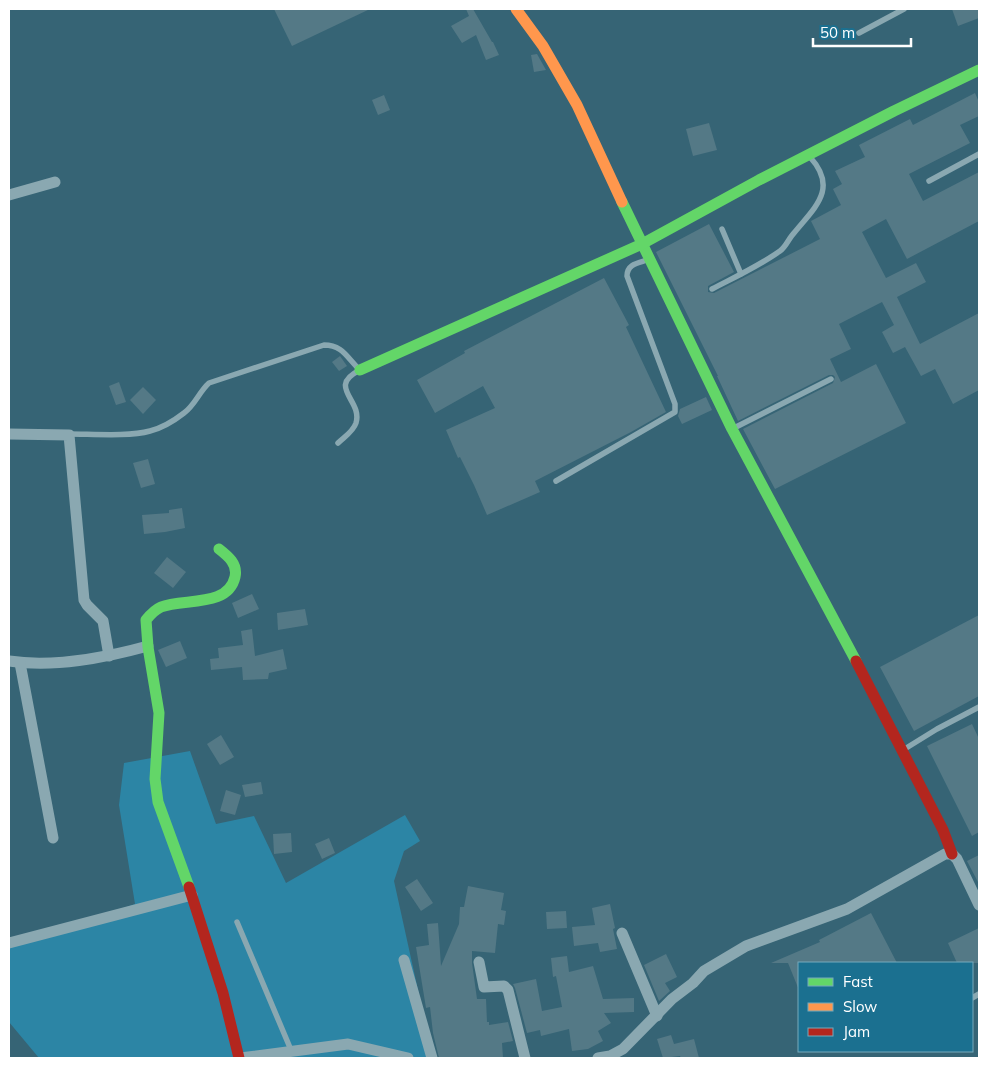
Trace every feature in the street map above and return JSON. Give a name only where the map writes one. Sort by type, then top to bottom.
[{"type":"street","points":[[516,9],[543,46],[577,105],[732,429],[847,643],[943,830],[952,854],[957,860],[979,905]]},
{"type":"street","points":[[360,370],[642,244],[759,180],[809,156],[885,115],[979,70]]},
{"type":"street","points":[[9,195],[55,182]]},
{"type":"street","points":[[9,434],[69,434],[84,600],[87,606],[103,621],[108,656]]},
{"type":"street","points":[[219,549],[234,564],[236,572],[233,584],[228,592],[155,610],[146,620],[148,646],[158,703],[159,725],[154,786],[167,830],[192,895],[223,993],[240,1058],[348,1044],[408,1058]]},
{"type":"street","points":[[53,838],[14,662],[54,662],[108,656],[148,646]]},
{"type":"street","points":[[598,1058],[610,1056],[623,1049],[672,999],[704,972],[746,946],[847,909],[939,857],[945,854],[952,854]]},
{"type":"street","points":[[9,943],[192,895]]},
{"type":"street","points":[[622,934],[657,1016]]},
{"type":"street","points":[[404,960],[432,1058]]},
{"type":"street","points":[[479,962],[484,987],[504,986],[508,990],[525,1058]]},
{"type":"lane","points":[[860,33],[904,9]]},
{"type":"lane","points":[[929,181],[979,154]]},
{"type":"lane","points":[[712,289],[782,250],[792,234],[814,211],[822,195],[822,184],[814,161],[809,156]]},
{"type":"lane","points":[[722,229],[741,274]]},
{"type":"lane","points":[[556,481],[674,412],[675,404],[626,276],[630,266],[650,259]]},
{"type":"lane","points":[[69,434],[150,431],[185,412],[193,403],[200,390],[209,383],[324,345],[339,347],[360,370],[350,375],[347,378],[346,384],[346,390],[355,409],[356,422],[353,430],[338,444]]},
{"type":"lane","points":[[732,429],[831,380]]},
{"type":"lane","points":[[902,750],[979,707]]},
{"type":"lane","points":[[237,922],[292,1050]]},
{"type":"shaded area","points":[[190,751],[216,824],[254,816],[286,883],[405,815],[420,841],[404,851],[394,881],[433,1058],[39,1058],[9,1022],[9,947],[135,904],[119,805],[124,763]]},
{"type":"building","points":[[274,9],[370,9],[292,46]]},
{"type":"building","points":[[466,9],[473,9],[499,55],[486,60],[476,35],[462,43],[451,26],[469,16]]},
{"type":"building","points":[[952,9],[979,9],[979,18],[958,26]]},
{"type":"building","points":[[537,54],[546,70],[534,72],[531,55]]},
{"type":"building","points":[[975,93],[979,102],[979,116],[960,125],[970,143],[909,174],[923,201],[979,172],[979,221],[907,259],[886,219],[862,232],[886,278],[916,263],[926,282],[897,297],[920,344],[979,313],[979,390],[953,404],[935,369],[921,376],[905,347],[893,353],[882,332],[894,325],[882,302],[839,324],[851,349],[830,359],[841,382],[876,364],[906,423],[775,489],[743,429],[833,383],[835,377],[829,375],[738,421],[718,376],[656,252],[709,224],[734,272],[708,286],[708,292],[714,293],[820,239],[811,221],[841,205],[833,189],[842,184],[835,171],[865,157],[859,145],[910,119],[913,125]]},
{"type":"building","points":[[384,95],[390,110],[378,115],[372,100]]},
{"type":"building","points":[[709,123],[717,150],[693,156],[686,129]]},
{"type":"building","points":[[604,278],[629,325],[626,327],[666,412],[535,481],[540,492],[487,515],[446,430],[495,408],[483,386],[435,413],[417,380],[465,353],[464,351]]},
{"type":"building","points":[[340,356],[347,366],[339,371],[332,362]]},
{"type":"building","points":[[119,382],[126,402],[116,405],[109,386]]},
{"type":"building","points":[[143,387],[156,400],[143,414],[130,400]]},
{"type":"building","points":[[706,397],[712,410],[682,424],[678,416],[680,409]]},
{"type":"building","points":[[148,459],[155,484],[141,488],[133,463]]},
{"type":"building","points":[[182,508],[185,528],[144,534],[142,515],[169,513],[169,510]]},
{"type":"building","points":[[167,557],[186,572],[173,588],[154,573]]},
{"type":"building","points":[[252,594],[259,609],[238,618],[232,603]]},
{"type":"building","points":[[305,609],[308,625],[278,630],[277,613]]},
{"type":"building","points":[[979,615],[979,696],[914,731],[880,667]]},
{"type":"building","points":[[252,629],[255,656],[283,649],[287,669],[269,673],[268,679],[243,680],[242,667],[211,670],[210,659],[219,658],[218,648],[243,645],[241,631]]},
{"type":"building","points":[[180,641],[187,658],[166,667],[158,650]]},
{"type":"building","points":[[972,724],[979,739],[979,832],[972,836],[927,746]]},
{"type":"building","points":[[221,735],[234,757],[220,765],[207,744]]},
{"type":"building","points":[[261,782],[263,794],[245,797],[242,785]]},
{"type":"building","points":[[226,790],[241,795],[235,815],[220,811]]},
{"type":"building","points":[[291,833],[292,852],[274,854],[273,834]]},
{"type":"building","points":[[329,838],[335,853],[322,859],[315,844]]},
{"type":"building","points":[[979,855],[979,884],[967,861]]},
{"type":"building","points":[[417,879],[433,903],[421,911],[405,887]]},
{"type":"building","points":[[468,886],[504,893],[501,910],[506,911],[504,925],[498,924],[495,953],[472,951],[477,999],[486,999],[487,1022],[489,1022],[489,1025],[508,1022],[513,1041],[502,1043],[503,1058],[439,1058],[433,1033],[430,1007],[426,1008],[416,947],[429,945],[427,924],[438,923],[441,966],[459,924],[460,907],[464,907]]},
{"type":"building","points":[[610,904],[617,949],[600,952],[598,943],[574,946],[572,927],[595,925],[592,908]]},
{"type":"building","points":[[566,911],[567,928],[547,929],[546,912]]},
{"type":"building","points":[[871,913],[896,962],[798,962],[798,988],[788,963],[771,963],[820,942],[819,940]]},
{"type":"building","points":[[979,928],[979,963],[957,962],[948,943]]},
{"type":"building","points":[[666,954],[677,977],[665,983],[670,991],[659,1001],[644,965]]},
{"type":"building","points":[[567,956],[569,972],[593,966],[603,999],[634,998],[634,1012],[604,1013],[611,1023],[598,1031],[603,1041],[588,1049],[572,1051],[569,1029],[541,1036],[540,1030],[527,1033],[513,984],[536,979],[542,1011],[562,1007],[556,976],[553,977],[551,958]]},
{"type":"building","points":[[671,1035],[674,1044],[694,1039],[699,1058],[681,1058],[680,1056],[663,1058],[657,1039]]},
{"type":"traffic: fast","points":[[360,370],[642,244],[759,180],[979,70]]},
{"type":"traffic: fast","points":[[622,202],[732,429],[856,661]]},
{"type":"traffic: fast","points":[[189,887],[158,802],[155,779],[159,713],[148,647],[146,620],[154,611],[161,607],[214,598],[224,594],[231,587],[236,572],[234,564],[219,549]]},
{"type":"traffic: slow","points":[[516,9],[543,46],[577,105],[622,202]]},
{"type":"traffic: jam","points":[[856,661],[943,830],[952,854]]},
{"type":"traffic: jam","points":[[189,887],[223,993],[239,1058]]}]
